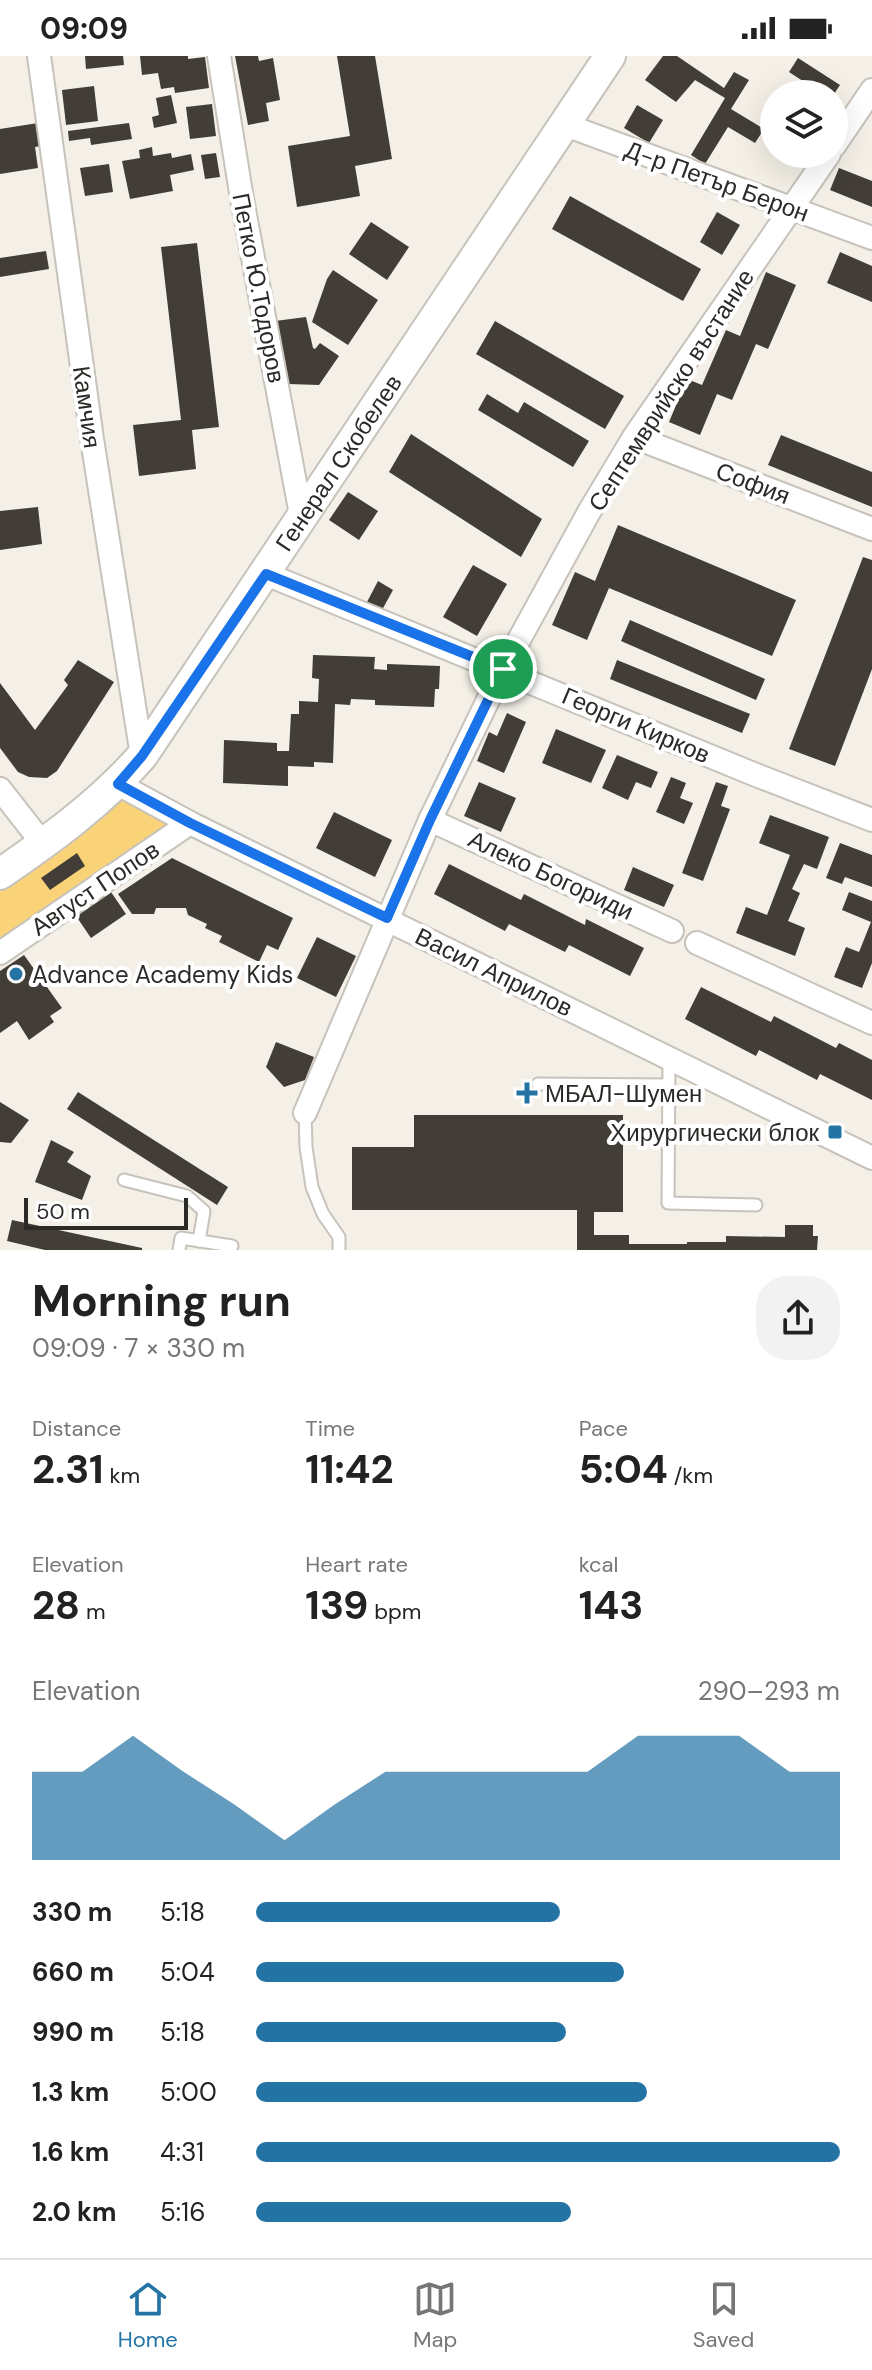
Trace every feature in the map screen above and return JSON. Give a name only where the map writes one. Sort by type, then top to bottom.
[{"type":"street","name":"Камчия","points":[[39,56],[92,439],[142,756]]},
{"type":"street","name":"Петко Ю.Тодоров","points":[[219,56],[242,199],[302,520]]},
{"type":"street","name":"Генерал Скобелев","points":[[0,874],[118,784],[142,756],[610,56]]},
{"type":"street","points":[[848,125],[872,90]]},
{"type":"street","name":"Д-р Петър Берон","points":[[563,124],[872,238]]},
{"type":"street","name":"Септемврийско въстание","points":[[305,1113],[430,820],[503,669],[634,437],[819,168]]},
{"type":"street","name":"София","points":[[634,437],[872,529]]},
{"type":"street","name":"Георги Кирков","points":[[266,574],[872,820]]},
{"type":"street","name":"Васил Априлов","points":[[118,784],[190,823],[872,1158]]},
{"type":"street","points":[[0,789],[43,844]]},
{"type":"street","name":"Алеко Богориди","points":[[430,820],[672,931]]},
{"type":"street","name":"Август Попов","points":[[0,953],[190,823]]},
{"type":"street","points":[[697,943],[872,1023]]},
{"type":"lane","points":[[669,1059],[668,1203],[756,1205]]},
{"type":"lane","points":[[538,1084],[668,1085]]},
{"type":"lane","points":[[305,1113],[312,1187],[323,1214],[339,1237],[339,1250]]},
{"type":"lane","points":[[124,1180],[187,1196],[204,1211],[199,1241]]},
{"type":"lane","points":[[179,1250],[181,1238],[232,1246]]},
{"type":"shaded area","points":[[118,784],[190,823],[0,953],[0,874]]},
{"type":"building","points":[[85,56],[123,56],[124,65],[86,69]]},
{"type":"building","points":[[140,56],[205,57],[209,88],[175,93],[174,87],[161,89],[158,73],[142,75]]},
{"type":"building","points":[[235,56],[258,56],[259,61],[273,58],[280,100],[266,103],[269,121],[248,125]]},
{"type":"building","points":[[337,56],[375,56],[392,159],[355,166],[360,196],[297,207],[288,146],[350,136]]},
{"type":"building","points":[[663,56],[677,56],[724,88],[734,72],[749,80],[731,109],[760,127],[760,135],[755,143],[728,127],[705,164],[691,155],[725,98],[695,80],[676,102],[645,80]]},
{"type":"building","points":[[798,58],[832,80],[801,80],[789,72]]},
{"type":"building","points":[[94,86],[98,121],[66,125],[62,90]]},
{"type":"building","points":[[171,95],[177,123],[154,128],[152,117],[159,115],[156,98]]},
{"type":"building","points":[[212,104],[216,136],[190,139],[186,107]]},
{"type":"building","points":[[637,105],[663,120],[649,143],[624,128]]},
{"type":"building","points":[[38,123],[42,146],[35,147],[38,168],[0,174],[0,129]]},
{"type":"building","points":[[129,123],[132,139],[91,145],[90,138],[69,141],[68,131]]},
{"type":"building","points":[[152,147],[153,156],[171,153],[172,158],[191,154],[194,170],[170,175],[173,191],[130,199],[122,161],[140,158],[139,150]]},
{"type":"building","points":[[216,153],[220,177],[205,179],[201,155]]},
{"type":"building","points":[[109,164],[113,192],[85,196],[80,168]]},
{"type":"building","points":[[839,168],[872,181],[872,207],[830,190]]},
{"type":"building","points":[[570,196],[701,269],[683,301],[552,229]]},
{"type":"building","points":[[717,212],[740,225],[722,255],[700,242]]},
{"type":"building","points":[[371,222],[409,247],[387,280],[349,254]]},
{"type":"building","points":[[197,243],[219,427],[192,430],[196,469],[139,476],[133,425],[181,420],[161,247]]},
{"type":"building","points":[[46,251],[49,269],[0,277],[0,258]]},
{"type":"building","points":[[840,252],[872,266],[872,302],[827,283]]},
{"type":"building","points":[[333,270],[378,300],[348,345],[312,322]]},
{"type":"building","points":[[766,272],[796,285],[768,349],[756,344],[732,400],[717,394],[700,435],[669,422],[687,379],[702,385],[726,330],[740,336]]},
{"type":"building","points":[[306,317],[313,348],[320,343],[339,356],[319,385],[288,384],[275,321]]},
{"type":"building","points":[[495,321],[624,396],[605,429],[476,354]]},
{"type":"building","points":[[487,394],[518,413],[524,402],[589,441],[573,467],[478,410]]},
{"type":"building","points":[[411,434],[542,519],[521,557],[389,472]]},
{"type":"building","points":[[781,435],[872,472],[872,507],[768,465]]},
{"type":"building","points":[[348,492],[378,511],[359,540],[329,520]]},
{"type":"building","points":[[38,507],[42,544],[0,550],[0,511]]},
{"type":"building","points":[[618,525],[796,600],[772,656],[609,588],[587,640],[552,625],[575,572],[595,581]]},
{"type":"building","points":[[863,557],[872,560],[872,669],[835,766],[789,749]]},
{"type":"building","points":[[473,565],[507,584],[477,636],[443,617]]},
{"type":"building","points":[[378,581],[393,590],[382,610],[367,602]]},
{"type":"building","points":[[630,620],[765,679],[756,700],[621,641]]},
{"type":"building","points":[[313,655],[375,657],[374,669],[387,670],[387,664],[440,666],[434,707],[375,705],[375,700],[351,699],[350,705],[335,704],[333,763],[314,762],[314,767],[288,766],[288,786],[223,783],[224,740],[277,743],[277,751],[289,751],[291,714],[299,714],[299,701],[318,702],[319,679],[312,678]]},
{"type":"building","points":[[78,660],[114,682],[57,771],[47,778],[29,777],[18,772],[0,748],[0,683],[35,730],[68,685],[64,680]]},
{"type":"building","points":[[617,660],[750,714],[742,733],[610,679]]},
{"type":"building","points":[[507,713],[526,722],[504,773],[477,761],[489,732],[497,736]]},
{"type":"building","points":[[556,729],[606,750],[591,783],[542,763]]},
{"type":"building","points":[[617,755],[658,772],[651,788],[636,782],[628,800],[602,788]]},
{"type":"building","points":[[671,777],[686,783],[680,798],[693,803],[684,824],[656,812]]},
{"type":"building","points":[[479,782],[516,798],[501,832],[464,816]]},
{"type":"building","points":[[716,782],[728,786],[721,806],[730,809],[703,881],[682,873]]},
{"type":"building","points":[[334,812],[392,840],[375,877],[316,848]]},
{"type":"building","points":[[770,815],[829,837],[817,869],[804,864],[792,889],[800,893],[788,921],[805,928],[795,956],[736,933],[746,907],[767,915],[790,855],[759,843]]},
{"type":"building","points":[[840,843],[872,855],[872,887],[845,877],[842,884],[826,878]]},
{"type":"building","points":[[77,853],[85,866],[50,890],[41,878]]},
{"type":"building","points":[[172,858],[293,918],[278,950],[267,945],[259,962],[219,942],[222,936],[188,915],[186,908],[156,908],[154,914],[132,914],[118,894]]},
{"type":"building","points":[[449,864],[521,900],[524,894],[585,925],[586,919],[644,948],[630,976],[569,945],[565,952],[509,924],[505,931],[434,894]]},
{"type":"building","points":[[633,867],[674,885],[664,907],[624,890]]},
{"type":"building","points":[[111,892],[126,914],[91,938],[76,916]]},
{"type":"building","points":[[849,892],[872,901],[872,963],[862,988],[834,977],[846,947],[859,952],[871,922],[842,910]]},
{"type":"building","points":[[317,937],[356,956],[336,997],[297,978]]},
{"type":"building","points":[[24,955],[62,1008],[50,1016],[54,1022],[29,1040],[17,1021],[0,1033],[0,971]]},
{"type":"building","points":[[701,987],[771,1022],[774,1016],[836,1048],[839,1043],[872,1060],[872,1100],[820,1074],[817,1080],[759,1050],[756,1056],[685,1019]]},
{"type":"building","points":[[276,1042],[314,1057],[305,1080],[284,1087],[266,1067]]},
{"type":"building","points":[[78,1092],[228,1187],[217,1205],[67,1109]]},
{"type":"building","points":[[0,1102],[29,1120],[11,1143],[0,1142]]},
{"type":"building","points":[[414,1115],[623,1115],[623,1212],[594,1212],[594,1235],[629,1235],[629,1244],[687,1244],[726,1242],[726,1236],[785,1237],[785,1225],[813,1225],[813,1236],[818,1236],[817,1250],[577,1250],[577,1210],[352,1210],[352,1147],[414,1147]]},
{"type":"building","points":[[51,1140],[74,1152],[67,1162],[91,1176],[82,1200],[35,1182]]},
{"type":"building","points":[[12,1220],[142,1250],[45,1250],[7,1241]]},
{"type":"place","name":"Advance Academy Kids","points":[[16,974]]},
{"type":"place","name":"МБАЛ-Шумен","points":[[527,1093]]},
{"type":"place","name":"Хирургически блок","points":[[835,1132]]},
{"type":"route","points":[[266,574],[503,669],[430,820],[387,918],[190,823],[118,784],[142,756],[266,574]]}]
